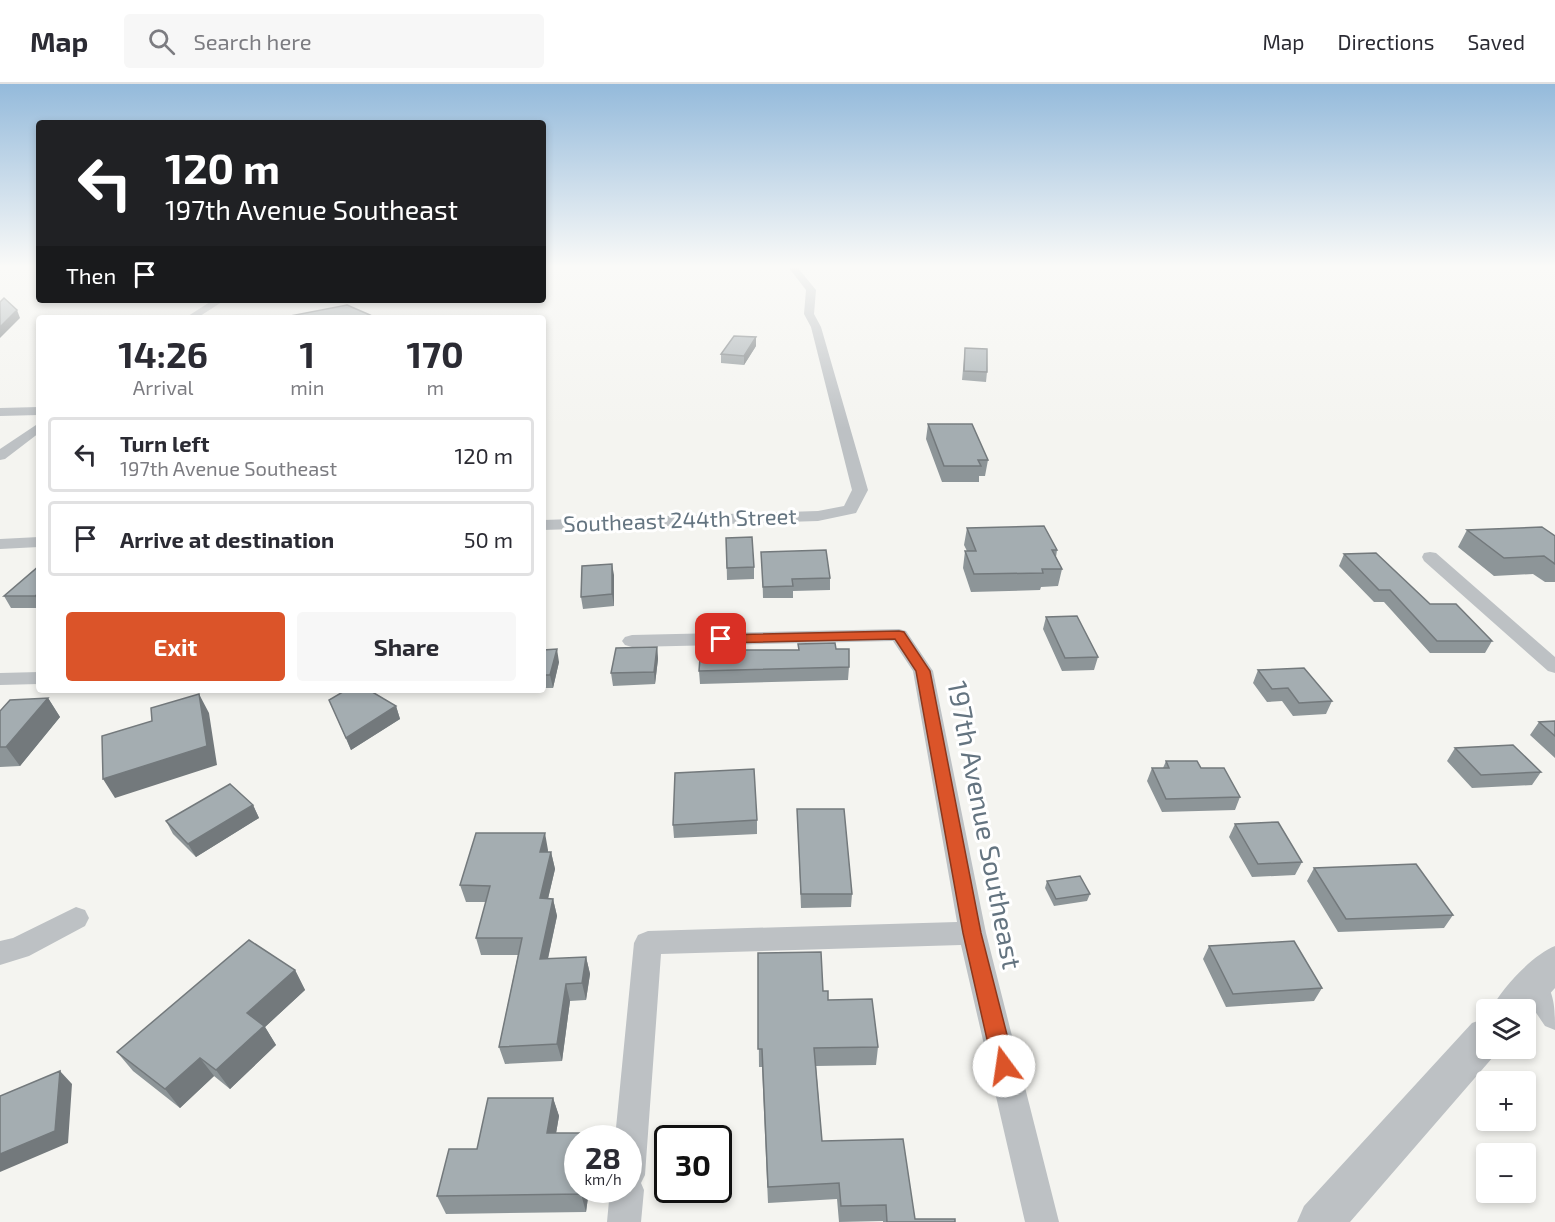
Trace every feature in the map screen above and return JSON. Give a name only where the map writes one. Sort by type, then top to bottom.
[{"type":"street","name":"Southeast 244th Street","points":[[546,525],[818,516],[850,510],[860,490],[813,321]]},
{"type":"street","points":[[0,411],[36,411]]},
{"type":"street","points":[[0,456],[36,430]]},
{"type":"street","points":[[0,544],[36,542]]},
{"type":"street","points":[[1430,557],[1555,667]]},
{"type":"street","name":"197th Avenue Southeast","points":[[632,641],[899,635],[923,671],[972,933],[1042,1222]]},
{"type":"street","points":[[0,679],[36,678]]},
{"type":"street","points":[[0,953],[19,948],[76,918]]},
{"type":"street","points":[[632,1125],[648,943],[972,933]]},
{"type":"street","points":[[1532,986],[1555,1016]]},
{"type":"street","points":[[1320,1222],[1476,1047]]},
{"type":"street","points":[[624,1222],[626,1203]]},
{"type":"building","points":[[734,336],[756,337],[744,356],[721,354]]},
{"type":"building","points":[[965,348],[987,349],[987,372],[964,371]]},
{"type":"building","points":[[928,424],[972,424],[988,460],[978,460],[981,466],[944,466]]},
{"type":"building","points":[[1044,526],[1057,550],[1052,550],[1062,569],[1042,569],[1043,573],[974,574],[965,551],[976,551],[967,528]]},
{"type":"building","points":[[1542,527],[1555,536],[1555,564],[1544,556],[1504,558],[1467,530]]},
{"type":"building","points":[[752,537],[754,567],[727,568],[726,538]]},
{"type":"building","points":[[826,550],[830,578],[792,579],[793,586],[763,587],[761,552]]},
{"type":"building","points":[[1376,553],[1430,604],[1456,604],[1492,641],[1437,641],[1390,590],[1379,590],[1344,554]]},
{"type":"building","points":[[612,564],[612,594],[581,597],[582,566]]},
{"type":"building","points":[[36,569],[36,595],[4,596]]},
{"type":"building","points":[[1077,616],[1098,657],[1065,658],[1046,617]]},
{"type":"building","points":[[835,643],[836,649],[849,649],[849,667],[699,671],[701,645],[740,645],[740,650],[799,650],[798,644]]},
{"type":"building","points":[[657,647],[654,672],[611,673],[616,648]]},
{"type":"building","points":[[557,649],[550,675],[546,675],[546,650]]},
{"type":"building","points":[[1304,668],[1332,701],[1299,703],[1288,688],[1272,689],[1258,670]]},
{"type":"building","points":[[341,693],[374,693],[396,706],[346,738],[329,700]]},
{"type":"building","points":[[199,694],[207,746],[103,779],[102,736],[152,721],[151,708]]},
{"type":"building","points":[[48,698],[6,747],[0,747],[0,711],[10,700]]},
{"type":"building","points":[[1555,721],[1555,736],[1539,722]]},
{"type":"building","points":[[1513,745],[1541,772],[1481,775],[1455,748]]},
{"type":"building","points":[[1166,761],[1197,761],[1201,768],[1224,768],[1240,797],[1166,799],[1152,768],[1169,768]]},
{"type":"building","points":[[754,769],[757,820],[673,825],[675,773]]},
{"type":"building","points":[[230,784],[253,805],[188,844],[166,821]]},
{"type":"building","points":[[797,809],[844,809],[852,894],[801,894]]},
{"type":"building","points":[[1278,822],[1302,862],[1258,864],[1235,824]]},
{"type":"building","points":[[476,833],[545,833],[540,852],[551,852],[540,898],[553,899],[540,959],[586,957],[582,983],[566,984],[557,1044],[499,1047],[522,938],[476,938],[490,886],[460,885]]},
{"type":"building","points":[[1416,864],[1453,915],[1346,919],[1314,868]]},
{"type":"building","points":[[1080,876],[1090,894],[1056,899],[1047,881]]},
{"type":"building","points":[[249,940],[295,970],[247,1013],[264,1026],[216,1070],[200,1058],[165,1089],[117,1052]]},
{"type":"building","points":[[1294,941],[1322,988],[1233,994],[1209,946]]},
{"type":"building","points":[[821,952],[823,991],[828,991],[828,1000],[872,999],[878,1047],[814,1048],[822,1141],[903,1139],[915,1219],[955,1219],[955,1222],[887,1222],[886,1205],[841,1206],[839,1183],[768,1187],[762,1049],[758,1049],[758,953]]},
{"type":"building","points":[[60,1071],[55,1131],[0,1154],[0,1096]]},
{"type":"building","points":[[488,1098],[553,1098],[547,1133],[564,1133],[564,1194],[437,1196],[449,1149],[477,1149]]},
{"type":"route","points":[[721,639],[899,635],[923,671],[972,933],[1004,1066]]}]
